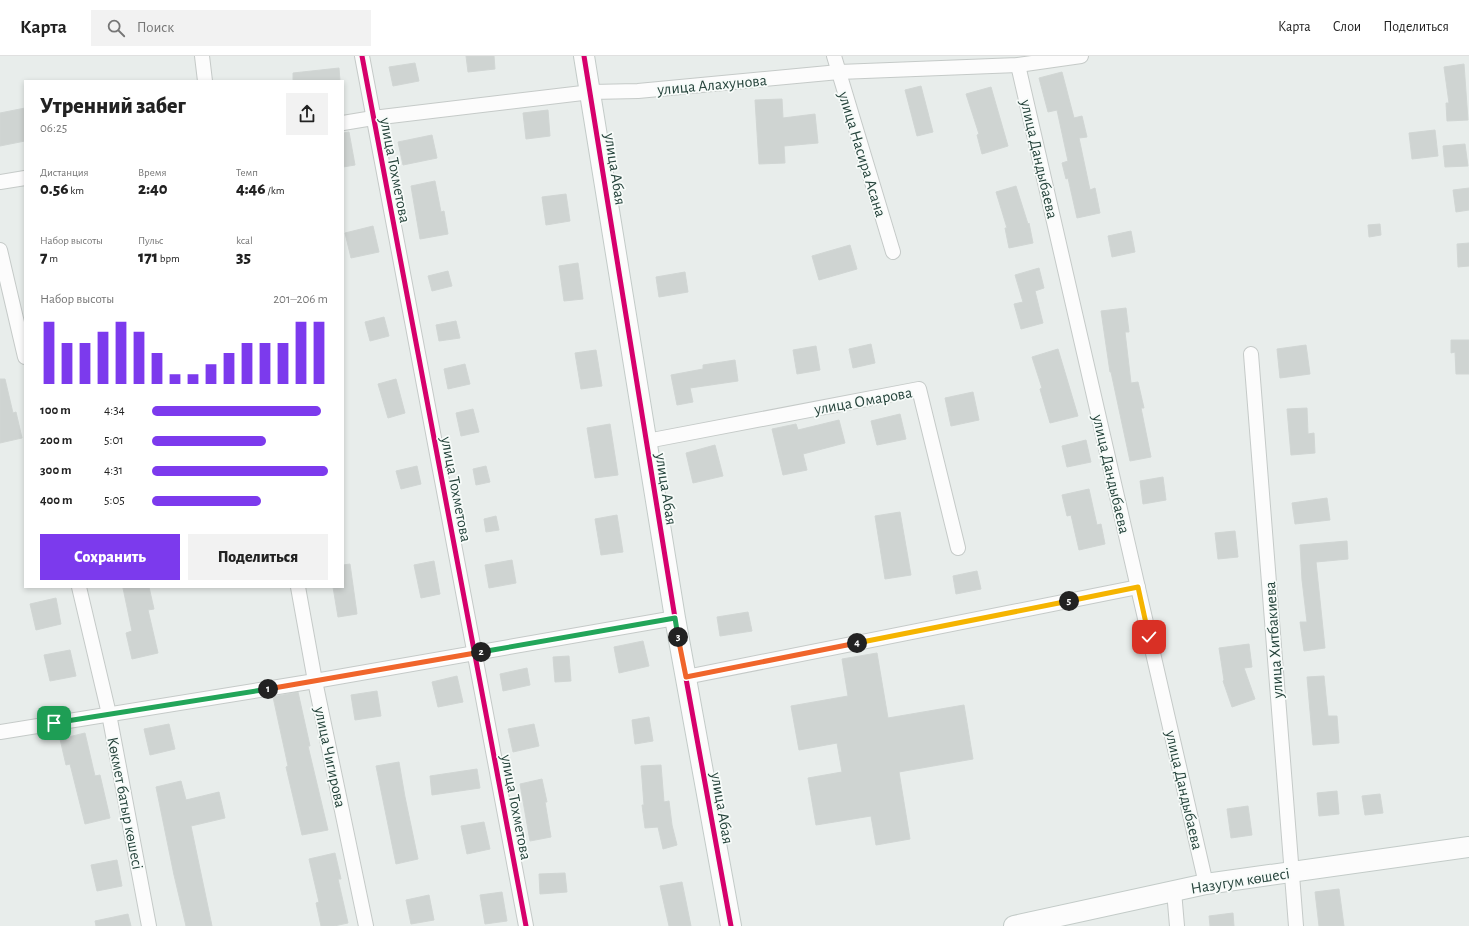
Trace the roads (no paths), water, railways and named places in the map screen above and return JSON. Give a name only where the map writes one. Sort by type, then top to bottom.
[{"type":"street","points":[[202,56],[205,80]]},
{"type":"street","name":"улица Тохметова","points":[[362,56],[526,926]]},
{"type":"street","name":"улица Абая","points":[[584,56],[675,618],[731,926]]},
{"type":"street","name":"улица Насира Асана","points":[[834,56],[893,252]]},
{"type":"street","name":"улица Алахунова","points":[[344,123],[373,118],[591,92],[638,91],[839,72],[1018,65],[1081,56]]},
{"type":"street","name":"улица Дандыбаева","points":[[1018,65],[1206,884]]},
{"type":"street","points":[[0,182],[24,178]]},
{"type":"street","points":[[0,250],[24,353]]},
{"type":"street","name":"улица Хитбакиева","points":[[1251,354],[1296,926]]},
{"type":"street","name":"улица Омарова","points":[[647,441],[919,389],[958,548]]},
{"type":"street","points":[[686,677],[1138,587]]},
{"type":"street","name":"Көкмет батыр көшесі","points":[[79,588],[109,714],[149,926]]},
{"type":"street","name":"улица Чигирова","points":[[298,588],[315,681],[366,926]]},
{"type":"street","points":[[0,732],[315,681],[675,618]]},
{"type":"street","name":"Назугум көшесі","points":[[1018,926],[1206,884],[1469,847]]},
{"type":"street","points":[[1174,891],[1177,926]]}]
